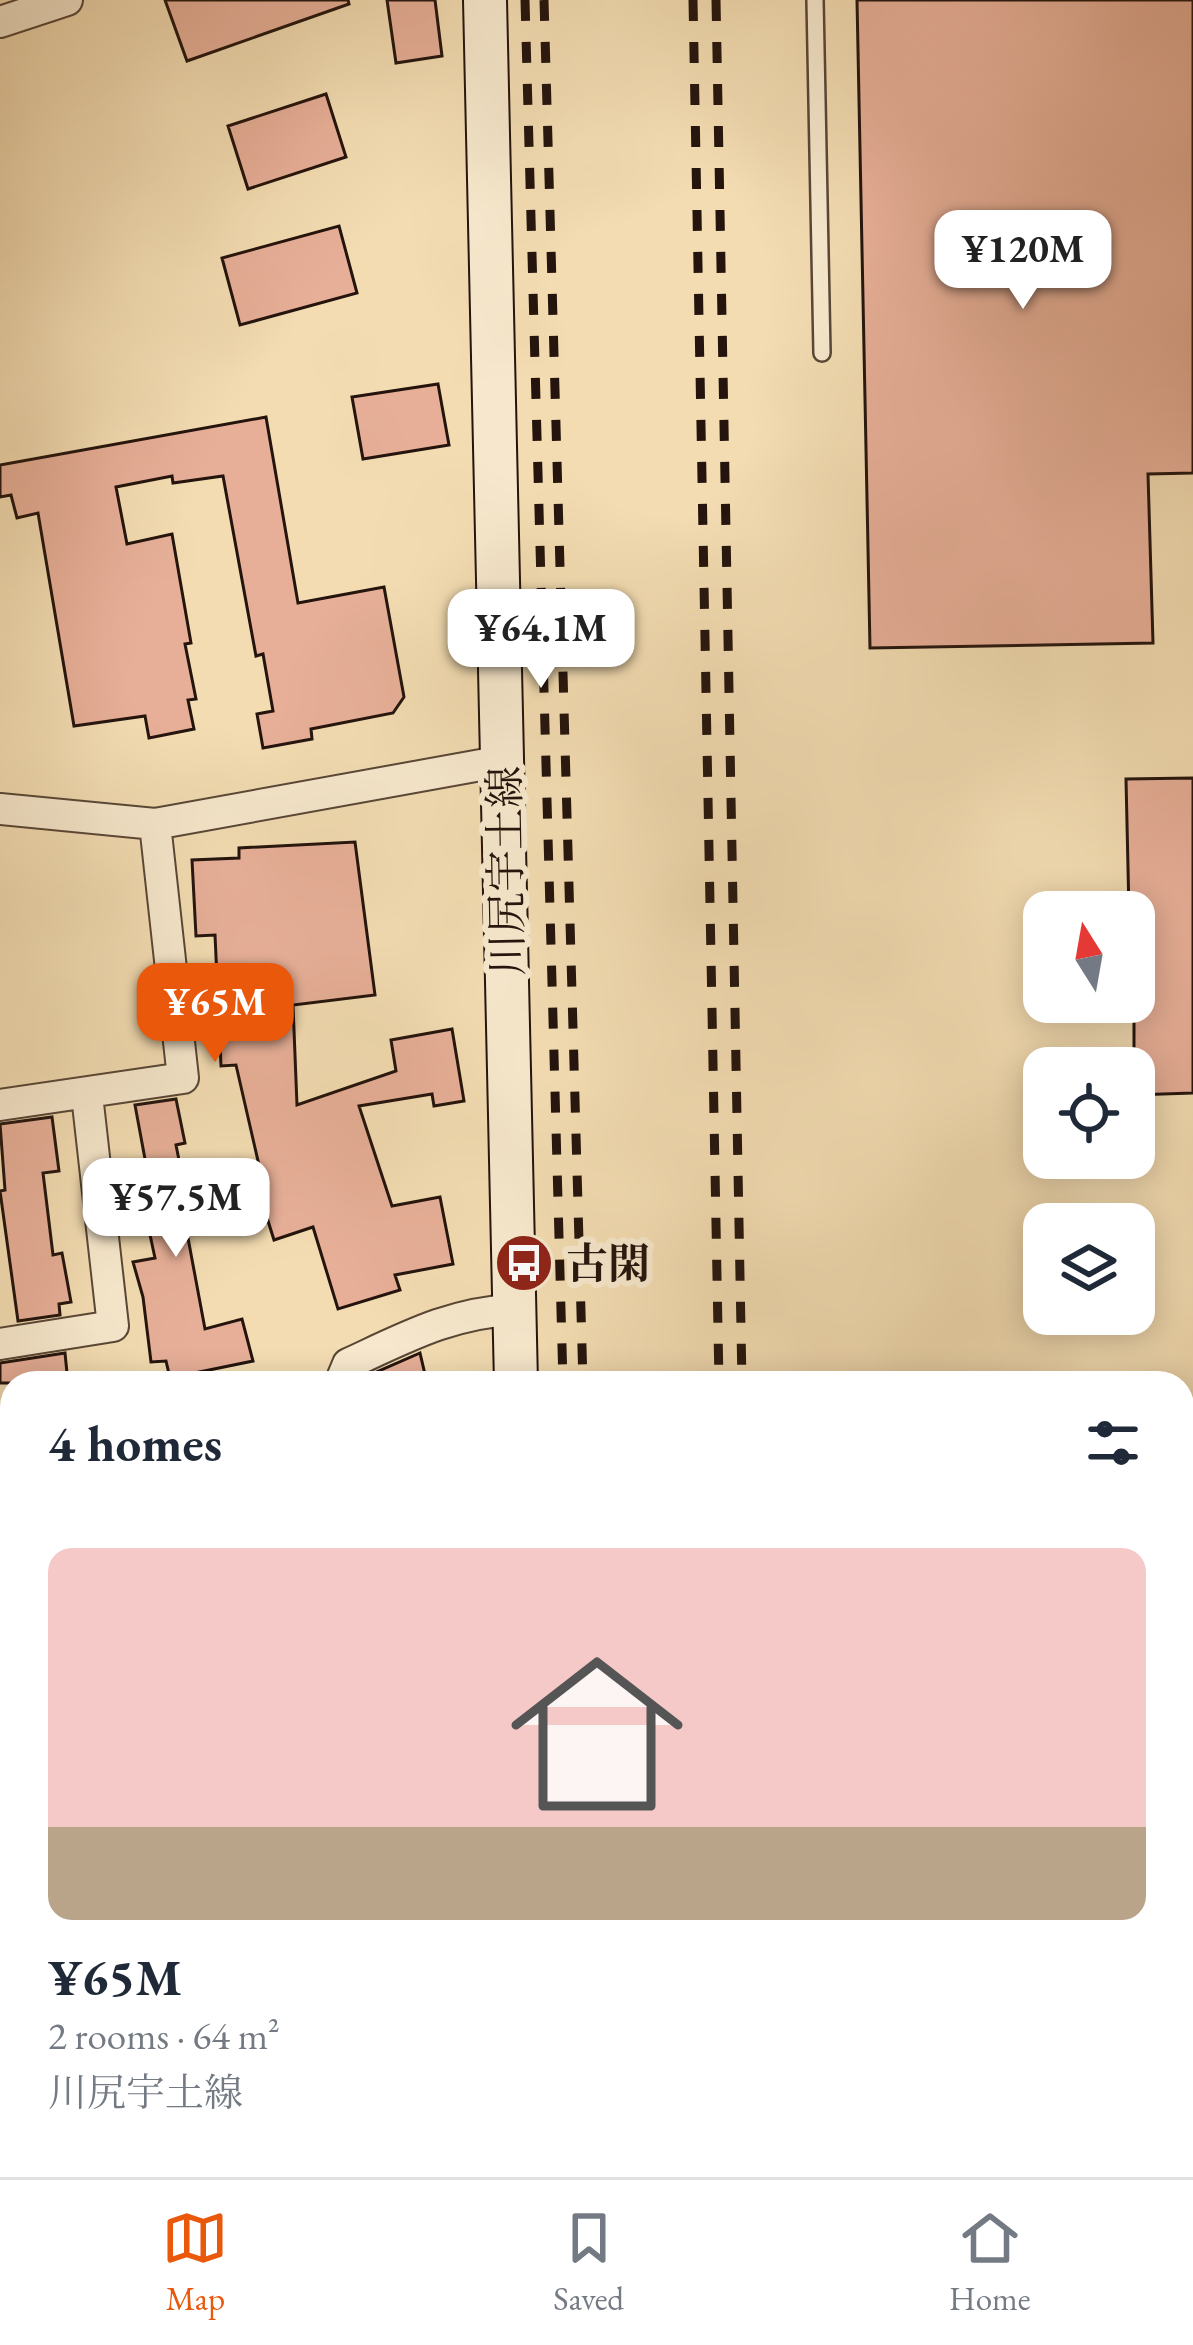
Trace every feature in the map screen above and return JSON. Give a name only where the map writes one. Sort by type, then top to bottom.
[{"type":"main road","name":"川尻宇土線","points":[[485,0],[516,1371]]},
{"type":"street","points":[[0,22],[67,0]]},
{"type":"street","points":[[0,809],[155,824],[503,761]]},
{"type":"street","points":[[0,1105],[183,1078],[155,824]]},
{"type":"street","points":[[0,1344],[113,1325],[87,1095]]},
{"type":"street","points":[[345,1371],[348,1364],[435,1324],[481,1311],[514,1310]]},
{"type":"lane","points":[[815,0],[822,352]]},
{"type":"building","points":[[165,0],[348,0],[349,4],[187,61]]},
{"type":"building","points":[[387,0],[435,0],[442,56],[396,63]]},
{"type":"building","points":[[857,0],[1193,0],[1193,473],[1148,474],[1153,643],[870,648]]},
{"type":"building","points":[[326,94],[346,157],[248,189],[228,126]]},
{"type":"building","points":[[339,226],[357,293],[240,325],[222,258]]},
{"type":"building","points":[[438,384],[449,445],[363,459],[352,397]]},
{"type":"building","points":[[266,417],[298,603],[384,587],[404,697],[393,713],[311,729],[312,739],[263,748],[257,714],[273,711],[263,654],[256,656],[223,476],[173,483],[172,476],[116,487],[127,544],[172,534],[191,643],[185,644],[196,699],[188,700],[194,729],[149,738],[145,716],[74,726],[38,513],[17,518],[11,495],[0,497],[0,465]]},
{"type":"building","points":[[1193,778],[1193,1093],[1155,1094],[1155,1047],[1134,1047],[1134,1023],[1155,1023],[1155,891],[1129,891],[1126,779]]},
{"type":"building","points":[[355,842],[375,995],[293,1005],[297,1105],[396,1071],[391,1040],[452,1029],[464,1101],[434,1106],[432,1094],[359,1106],[392,1206],[440,1197],[453,1264],[395,1275],[400,1290],[338,1309],[313,1227],[274,1240],[258,1189],[264,1187],[236,1065],[221,1066],[215,935],[196,936],[192,860],[239,858],[239,848]]},
{"type":"building","points":[[176,1099],[185,1143],[176,1145],[191,1221],[185,1222],[205,1329],[242,1319],[253,1361],[204,1371],[168,1371],[166,1361],[151,1362],[143,1297],[133,1262],[155,1258],[140,1188],[150,1186],[135,1105]]},
{"type":"building","points":[[52,1117],[59,1171],[43,1173],[53,1255],[62,1253],[71,1302],[59,1304],[60,1315],[18,1321],[0,1191],[5,1190],[0,1124]]},
{"type":"building","points":[[65,1353],[67,1371],[0,1371],[0,1363]]},
{"type":"building","points":[[420,1353],[424,1371],[379,1371]]},
{"type":"railway","points":[[525,0],[563,1371]]},
{"type":"railway","points":[[544,0],[583,1371]]},
{"type":"railway","points":[[693,0],[719,1371]]},
{"type":"railway","points":[[716,0],[742,1371]]},
{"type":"place","name":"古閑","points":[[524,1263]]}]
